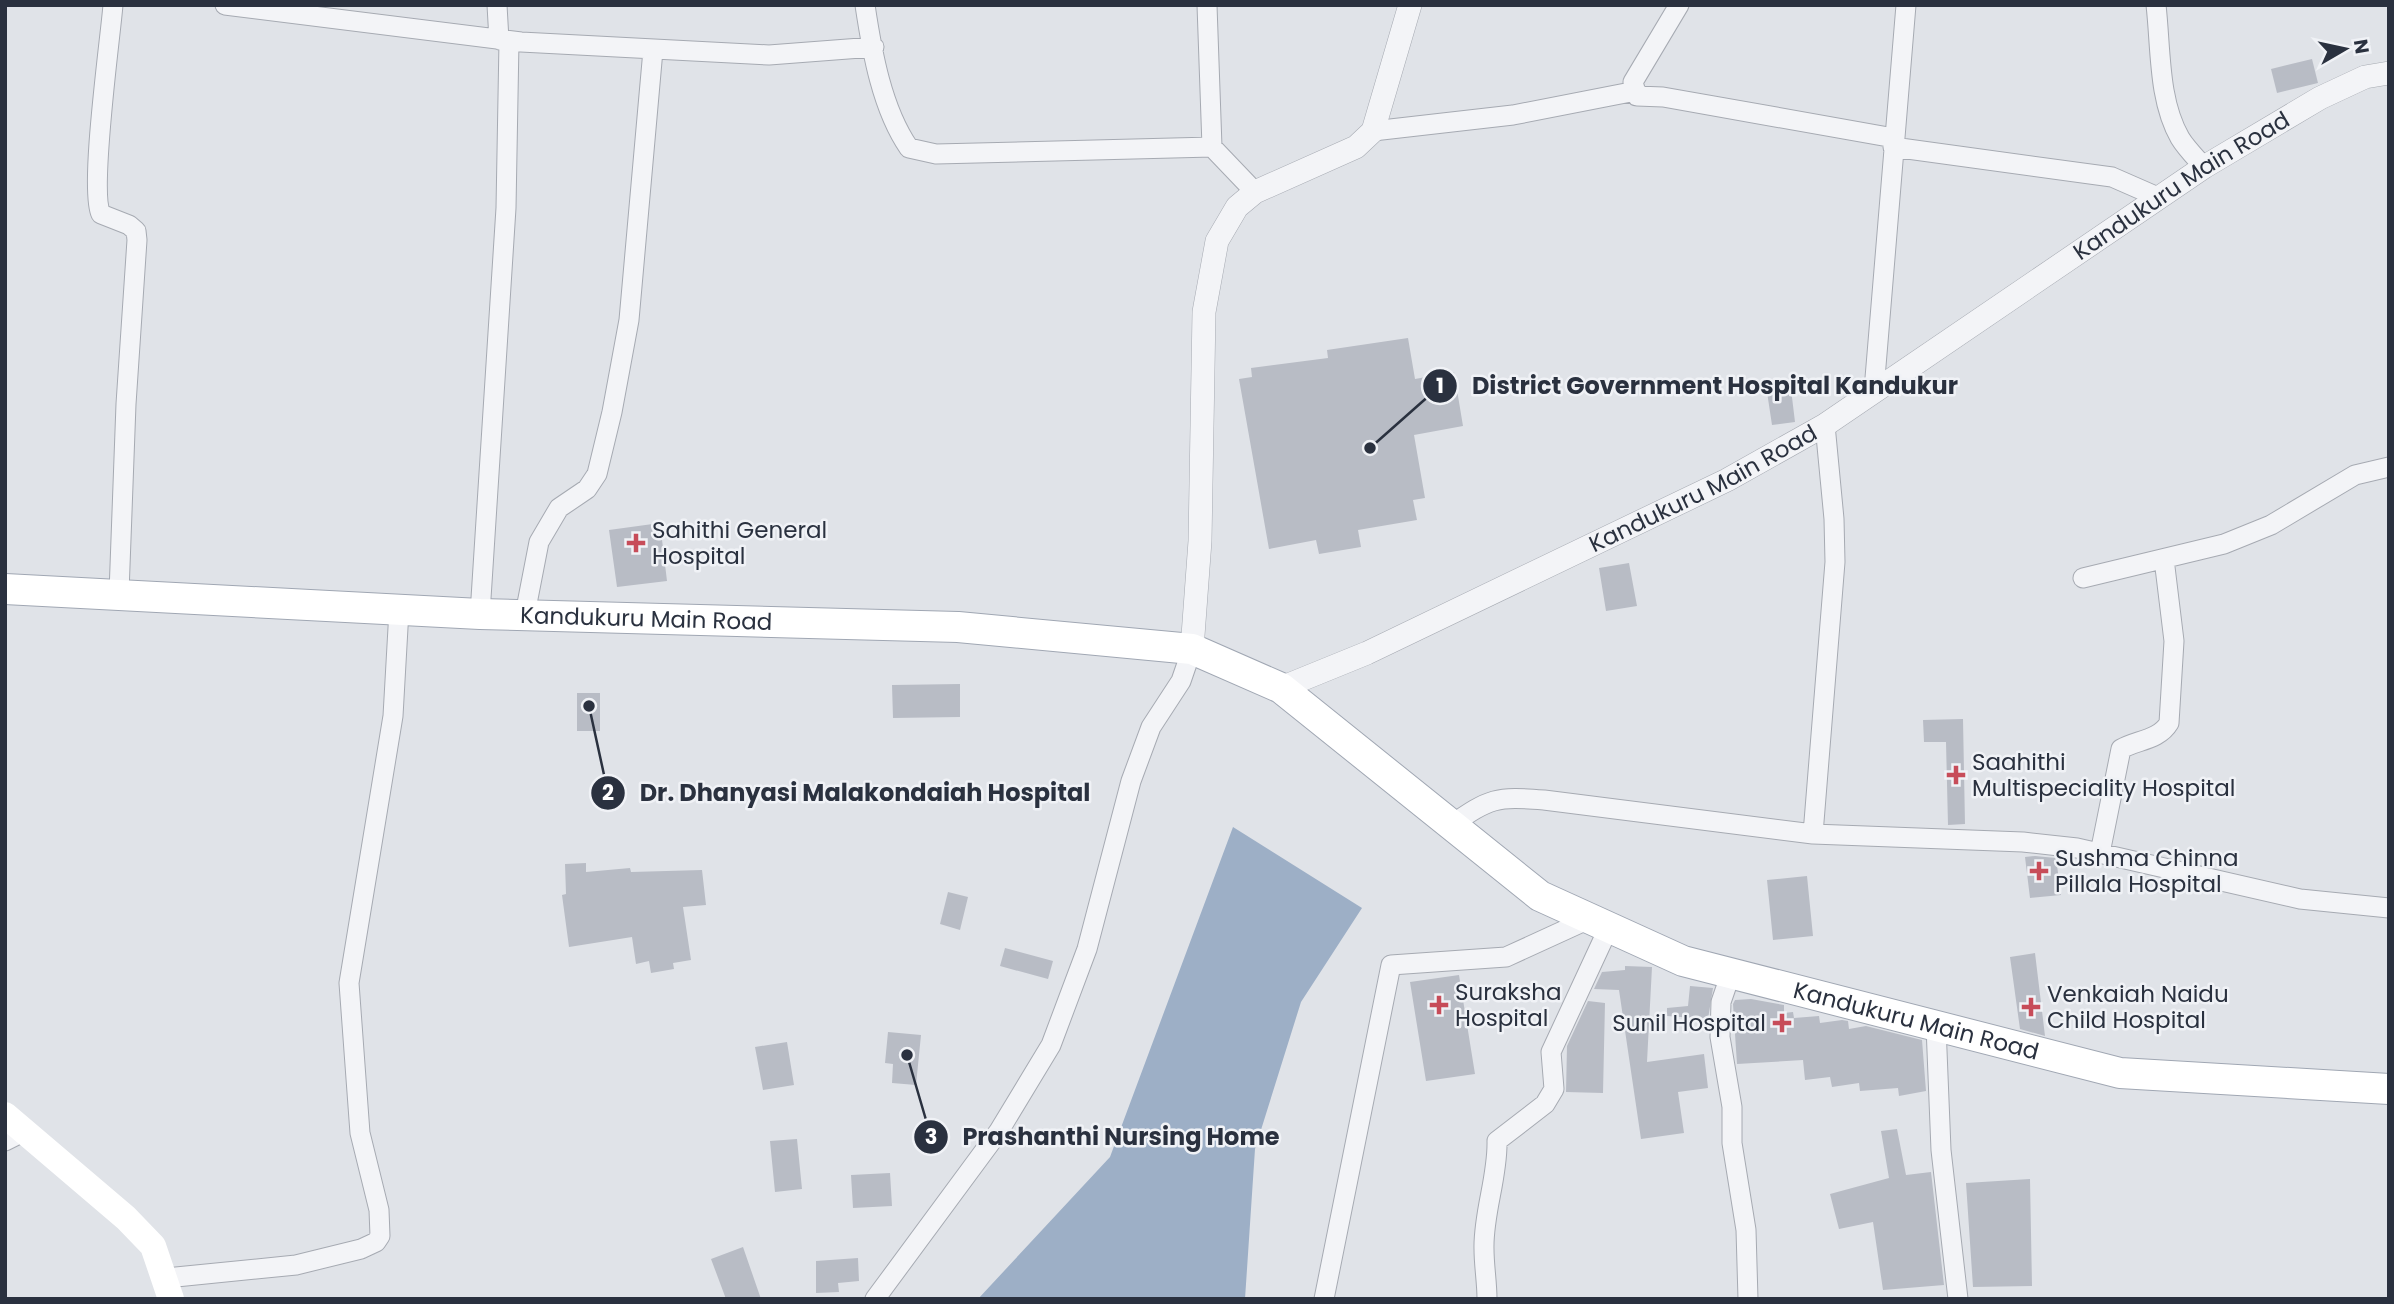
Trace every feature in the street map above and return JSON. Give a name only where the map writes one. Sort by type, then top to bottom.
[{"type":"main road","name":"Kandukuru Main Road","points":[[5,589],[480,614],[958,627],[1192,649],[1281,688],[1539,896],[1683,961],[2120,1073],[2389,1089]]},
{"type":"main road","points":[[12,1129],[135,1227],[152,1246],[169,1289]]},
{"type":"street","points":[[113,5],[98,174],[98,208],[101,214],[129,225],[136,231],[137,240],[126,404],[119,593]]},
{"type":"street","points":[[225,5],[300,10],[504,40],[653,50],[769,55],[874,47]]},
{"type":"street","points":[[480,614],[506,208],[504,40],[496,5]]},
{"type":"street","points":[[865,5],[897,131],[909,148],[924,154],[1212,147]]},
{"type":"street","points":[[1207,5],[1212,147],[1255,192]]},
{"type":"street","points":[[875,1299],[999,1131],[1051,1045],[1087,949],[1131,781],[1151,727],[1181,681],[1192,649],[1200,541],[1204,312],[1217,241],[1237,208],[1255,192],[1356,147],[1373,131],[1410,5]]},
{"type":"street","points":[[1679,5],[1633,82],[1637,96],[1663,97],[1894,143],[2112,177],[2160,198]]},
{"type":"street","points":[[1874,390],[1906,5]]},
{"type":"street","points":[[2156,5],[2164,91],[2180,138],[2204,167]]},
{"type":"street","points":[[525,614],[540,542],[559,508],[587,489],[597,474],[612,412],[629,320],[653,50]]},
{"type":"street","name":"Kandukuru Main Road","points":[[1281,688],[1367,653],[1727,480],[1825,425],[2204,167],[2320,98],[2365,77],[2389,73]]},
{"type":"street","points":[[1373,131],[1513,115],[1636,91]]},
{"type":"street","points":[[1813,834],[1835,562],[1834,519],[1825,425]]},
{"type":"street","points":[[2083,578],[2224,544],[2271,525],[2355,475],[2389,467]]},
{"type":"street","points":[[2100,853],[2121,749],[2151,738],[2165,730],[2169,723],[2174,641],[2164,559]]},
{"type":"street","points":[[169,1289],[296,1265],[361,1249],[376,1242],[380,1236],[379,1210],[360,1133],[349,983],[393,716],[399,610]]},
{"type":"street","points":[[1450,826],[1479,805],[1502,797],[1813,834],[2024,842],[2100,853],[2300,899],[2389,908]]},
{"type":"street","points":[[1324,1299],[1391,965],[1506,957],[1599,923]]},
{"type":"street","points":[[1488,1299],[1484,1249],[1491,1187],[1498,1164],[1497,1141],[1545,1104],[1554,1088],[1551,1052],[1599,923]]},
{"type":"street","points":[[1731,973],[1721,1002],[1720,1037],[1732,1107],[1732,1143],[1746,1230],[1748,1299]]},
{"type":"street","points":[[1936,1026],[1941,1150],[1958,1299]]},
{"type":"water","points":[[1233,827],[1362,908],[1301,1002],[1255,1149],[1245,1299],[978,1299],[1110,1157]]},
{"type":"building","points":[[2312,59],[2318,83],[2277,93],[2271,69]]},
{"type":"building","points":[[1408,338],[1415,379],[1454,372],[1463,426],[1414,435],[1425,498],[1413,500],[1417,520],[1358,530],[1361,547],[1319,554],[1316,540],[1269,549],[1239,379],[1252,377],[1251,368],[1328,358],[1327,350]]},
{"type":"building","points":[[1791,389],[1795,422],[1772,425],[1767,392]]},
{"type":"building","points":[[660,523],[667,581],[617,587],[609,530]]},
{"type":"building","points":[[1629,563],[1637,606],[1606,611],[1599,568]]},
{"type":"building","points":[[960,684],[960,717],[893,718],[892,685]]},
{"type":"building","points":[[577,693],[600,693],[600,731],[577,731]]},
{"type":"building","points":[[1963,719],[1965,824],[1948,825],[1946,742],[1924,742],[1923,720]]},
{"type":"building","points":[[2025,857],[2056,858],[2061,895],[2030,898]]},
{"type":"building","points":[[586,863],[586,872],[630,868],[631,872],[702,870],[706,905],[683,907],[691,960],[673,963],[674,969],[651,973],[649,961],[636,964],[632,937],[569,947],[562,895],[566,894],[565,864]]},
{"type":"building","points":[[1807,876],[1813,936],[1773,940],[1767,880]]},
{"type":"building","points":[[948,892],[968,897],[960,930],[940,924]]},
{"type":"building","points":[[1005,948],[1053,961],[1048,979],[1000,966]]},
{"type":"building","points":[[2035,953],[2045,1036],[2020,1029],[2010,957]]},
{"type":"building","points":[[1625,966],[1652,967],[1647,1062],[1704,1054],[1708,1088],[1678,1092],[1684,1133],[1641,1139],[1619,990],[1594,989],[1602,972],[1625,970]]},
{"type":"building","points":[[1459,975],[1475,1074],[1426,1081],[1410,982]]},
{"type":"building","points":[[1690,986],[1713,988],[1708,1019],[1667,1016],[1667,1008],[1688,1006]]},
{"type":"building","points":[[1751,999],[1784,1005],[1784,1013],[1793,1012],[1794,1018],[1819,1016],[1820,1023],[1848,1021],[1849,1029],[1866,1026],[1922,1040],[1926,1091],[1899,1096],[1898,1088],[1860,1091],[1859,1083],[1832,1087],[1830,1077],[1805,1080],[1803,1060],[1737,1064],[1733,1004],[1735,1000]]},
{"type":"building","points":[[1588,1001],[1605,1003],[1603,1093],[1566,1092],[1567,1046]]},
{"type":"building","points":[[888,1032],[921,1035],[916,1085],[892,1083],[893,1064],[885,1063]]},
{"type":"building","points":[[787,1042],[794,1085],[763,1090],[755,1047]]},
{"type":"building","points":[[1897,1129],[1906,1175],[1931,1172],[1944,1285],[1883,1290],[1873,1222],[1839,1229],[1830,1194],[1889,1178],[1881,1131]]},
{"type":"building","points":[[797,1139],[802,1189],[775,1192],[770,1141]]},
{"type":"building","points":[[890,1173],[892,1206],[853,1208],[851,1175]]},
{"type":"building","points":[[2030,1179],[2032,1286],[1973,1287],[1966,1183]]},
{"type":"building","points":[[743,1247],[761,1299],[726,1299],[711,1259]]},
{"type":"building","points":[[858,1258],[859,1281],[838,1283],[839,1292],[816,1293],[816,1261]]},
{"type":"place","name":"District Government Hospital Kandukur","points":[[1370,448]]},
{"type":"place","name":"Sahithi General Hospital","points":[[636,543]]},
{"type":"place","name":"Dr. Dhanyasi Malakondaiah Hospital","points":[[589,706]]},
{"type":"place","name":"Saahithi Multispeciality Hospital","points":[[1956,775]]},
{"type":"place","name":"Sushma Chinna Pillala Hospital","points":[[2039,871]]},
{"type":"place","name":"Suraksha Hospital","points":[[1439,1005]]},
{"type":"place","name":"Venkaiah Naidu Child Hospital","points":[[2031,1007]]},
{"type":"place","name":"Sunil Hospital","points":[[1782,1023]]},
{"type":"place","name":"Prashanthi Nursing Home","points":[[907,1055]]}]
